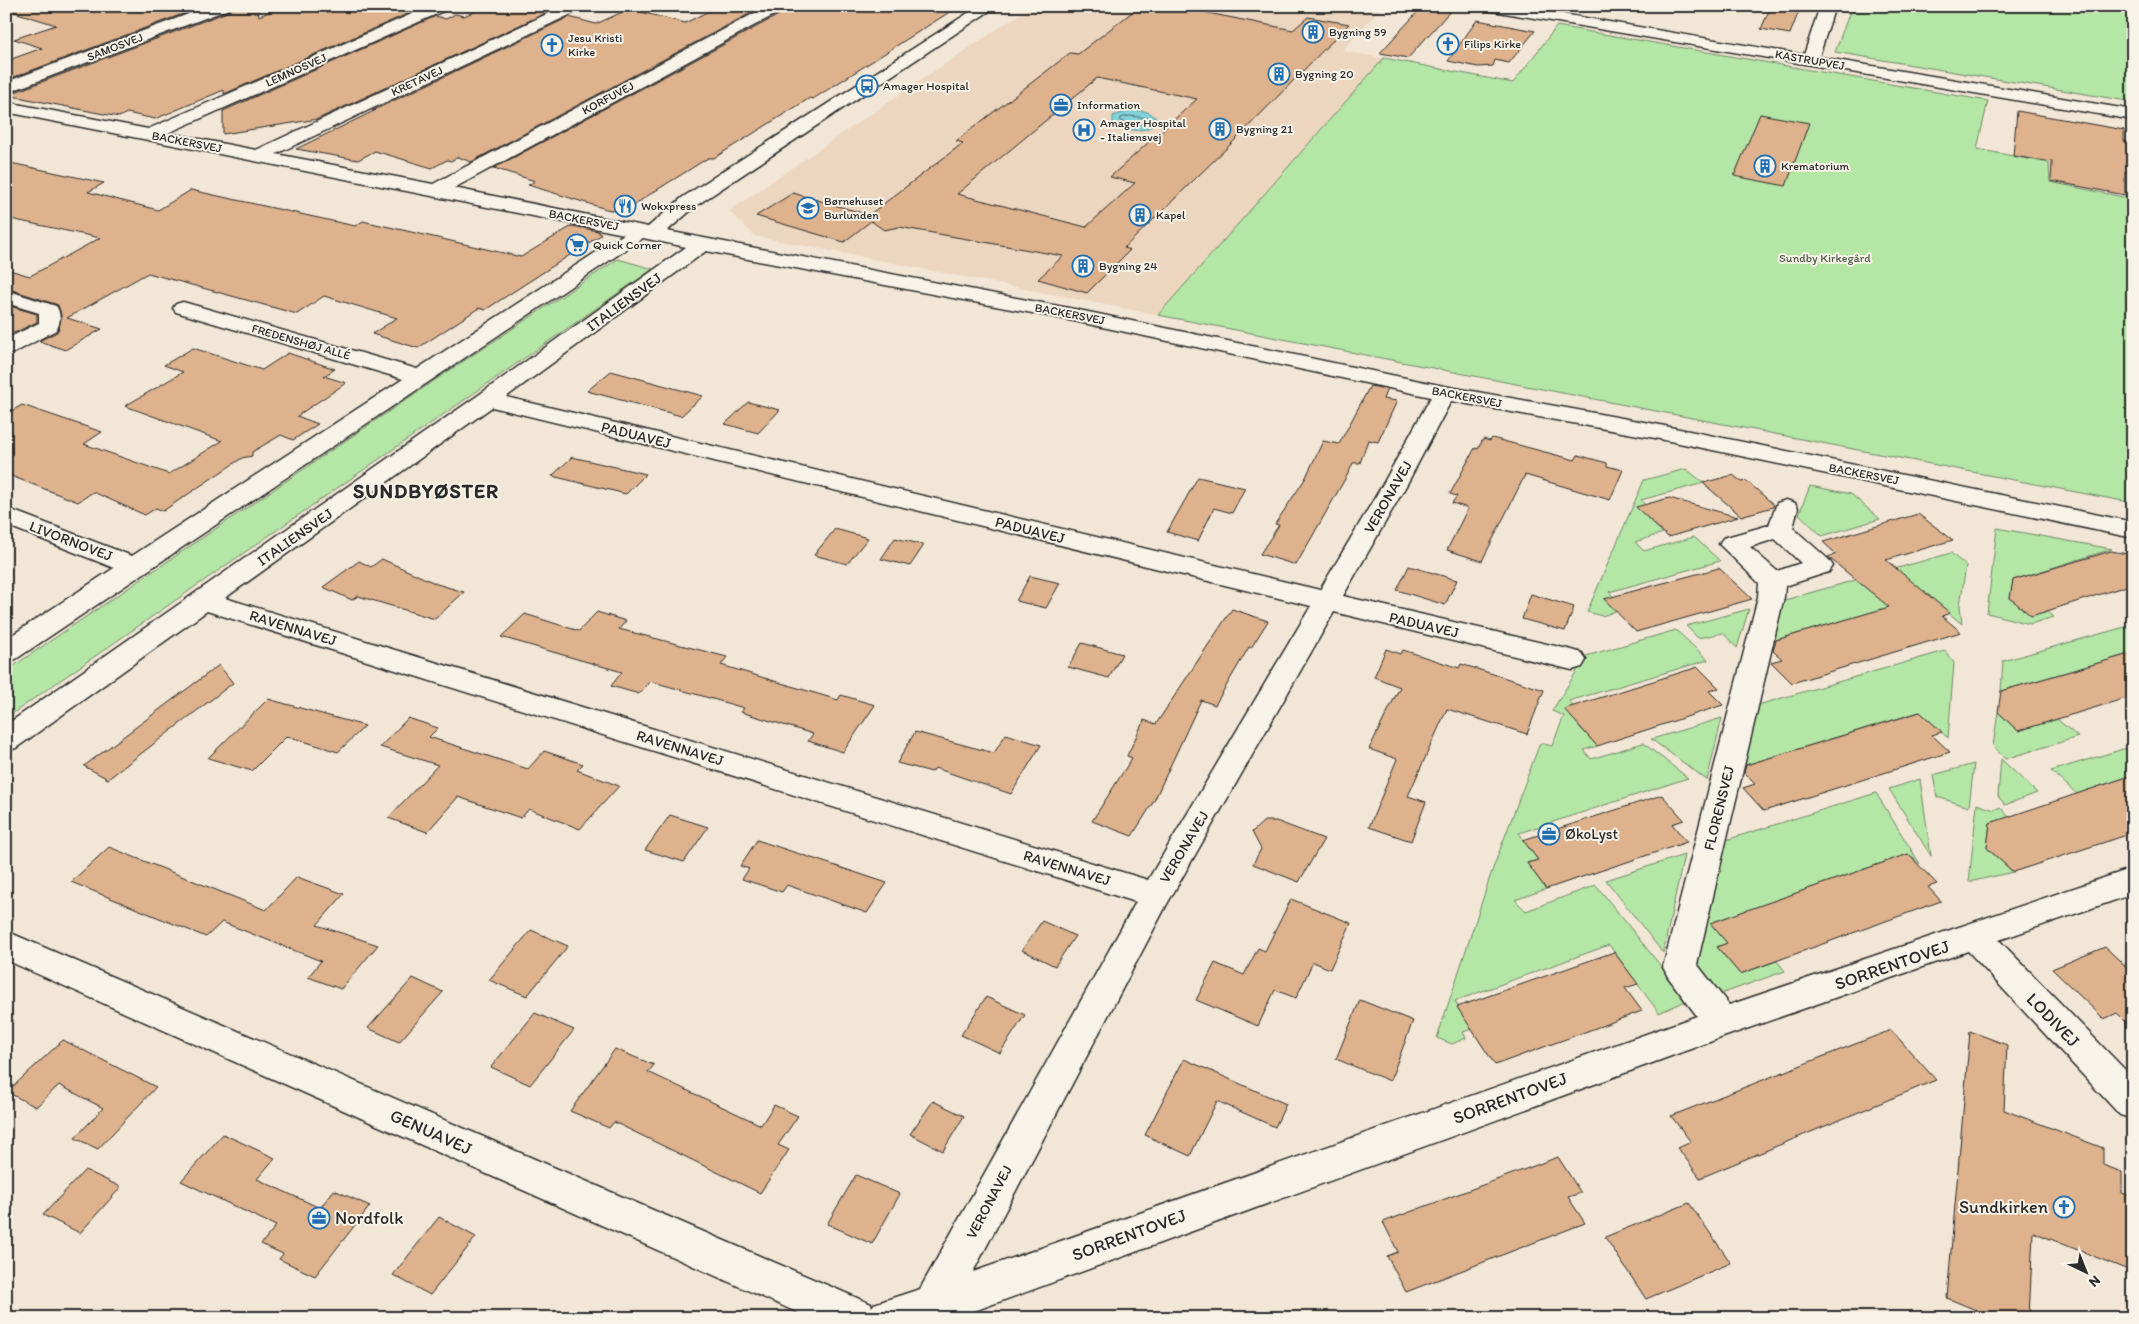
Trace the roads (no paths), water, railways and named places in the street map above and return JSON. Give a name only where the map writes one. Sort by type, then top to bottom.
[{"type":"street","name":"SAMOSVEJ","points":[[6,88],[224,6]]},
{"type":"street","name":"LEMNOSVEJ","points":[[148,135],[443,6]]},
{"type":"street","name":"KRETAVEJ","points":[[257,156],[577,6]]},
{"type":"street","name":"KORFUVEJ","points":[[436,190],[780,6]]},
{"type":"street","points":[[6,652],[420,377],[647,232],[690,201],[990,6]]},
{"type":"street","name":"KASTRUPVEJ","points":[[1488,6],[1517,8],[2133,115]]},
{"type":"street","points":[[1810,60],[1828,6]]},
{"type":"street","name":"BACKERSVEJ","points":[[6,108],[1074,315],[1444,393],[1655,431],[2133,530]]},
{"type":"street","name":"ITALIENSVEJ","points":[[6,740],[488,399],[703,244]]},
{"type":"street","points":[[6,296],[49,310],[49,326],[6,348]]},
{"type":"street","name":"FREDENSHØJ ALLÉ","points":[[183,308],[420,377]]},
{"type":"street","name":"VERONAVEJ","points":[[933,1306],[1156,895],[1396,484],[1444,393]]},
{"type":"street","name":"PADUAVEJ","points":[[488,399],[1572,660]]},
{"type":"street","name":"LIVORNOVEJ","points":[[6,516],[136,567]]},
{"type":"street","points":[[1783,519],[1820,566],[1772,581],[1732,544],[1783,519]]},
{"type":"street","name":"FLORENSVEJ","points":[[1722,1022],[1680,967],[1771,597],[1772,581]]},
{"type":"street","name":"RAVENNAVEJ","points":[[204,601],[1156,895]]},
{"type":"street","name":"SORRENTOVEJ","points":[[888,1318],[933,1306],[1722,1022],[2133,882]]},
{"type":"street","name":"LODIVEJ","points":[[1974,936],[2133,1103]]},
{"type":"street","name":"GENUAVEJ","points":[[6,945],[857,1318]]},
{"type":"water","points":[[1129,111],[1149,113],[1157,121],[1142,130],[1129,130],[1113,123],[1113,116]]},
{"type":"place","name":"Bygning 59","points":[[1313,32]]},
{"type":"place","name":"Filips Kirke","points":[[1448,44]]},
{"type":"place","name":"Jesu Kristi Kirke","points":[[552,45]]},
{"type":"place","name":"Bygning 20","points":[[1279,74]]},
{"type":"place","name":"Amager Hospital","points":[[867,86]]},
{"type":"place","name":"Information","points":[[1061,105]]},
{"type":"place","name":"Bygning 21","points":[[1220,129]]},
{"type":"place","name":"Amager Hospital - Italiensvej","points":[[1084,130]]},
{"type":"place","name":"Krematorium","points":[[1765,166]]},
{"type":"place","name":"Wokxpress","points":[[625,206]]},
{"type":"place","name":"Børnehuset Burlunden","points":[[808,208]]},
{"type":"place","name":"Kapel","points":[[1140,215]]},
{"type":"place","name":"Quick Corner","points":[[577,245]]},
{"type":"place","name":"Bygning 24","points":[[1083,266]]},
{"type":"place","name":"ØkoLyst","points":[[1549,834]]},
{"type":"place","name":"Sundkirken","points":[[2064,1207]]},
{"type":"place","name":"Nordfolk","points":[[319,1218]]},
{"type":"district","name":"SUNDBYØSTER","points":[[426,491]]},
{"type":"park label","name":"Sundby Kirkegård","points":[[1825,258]]}]
